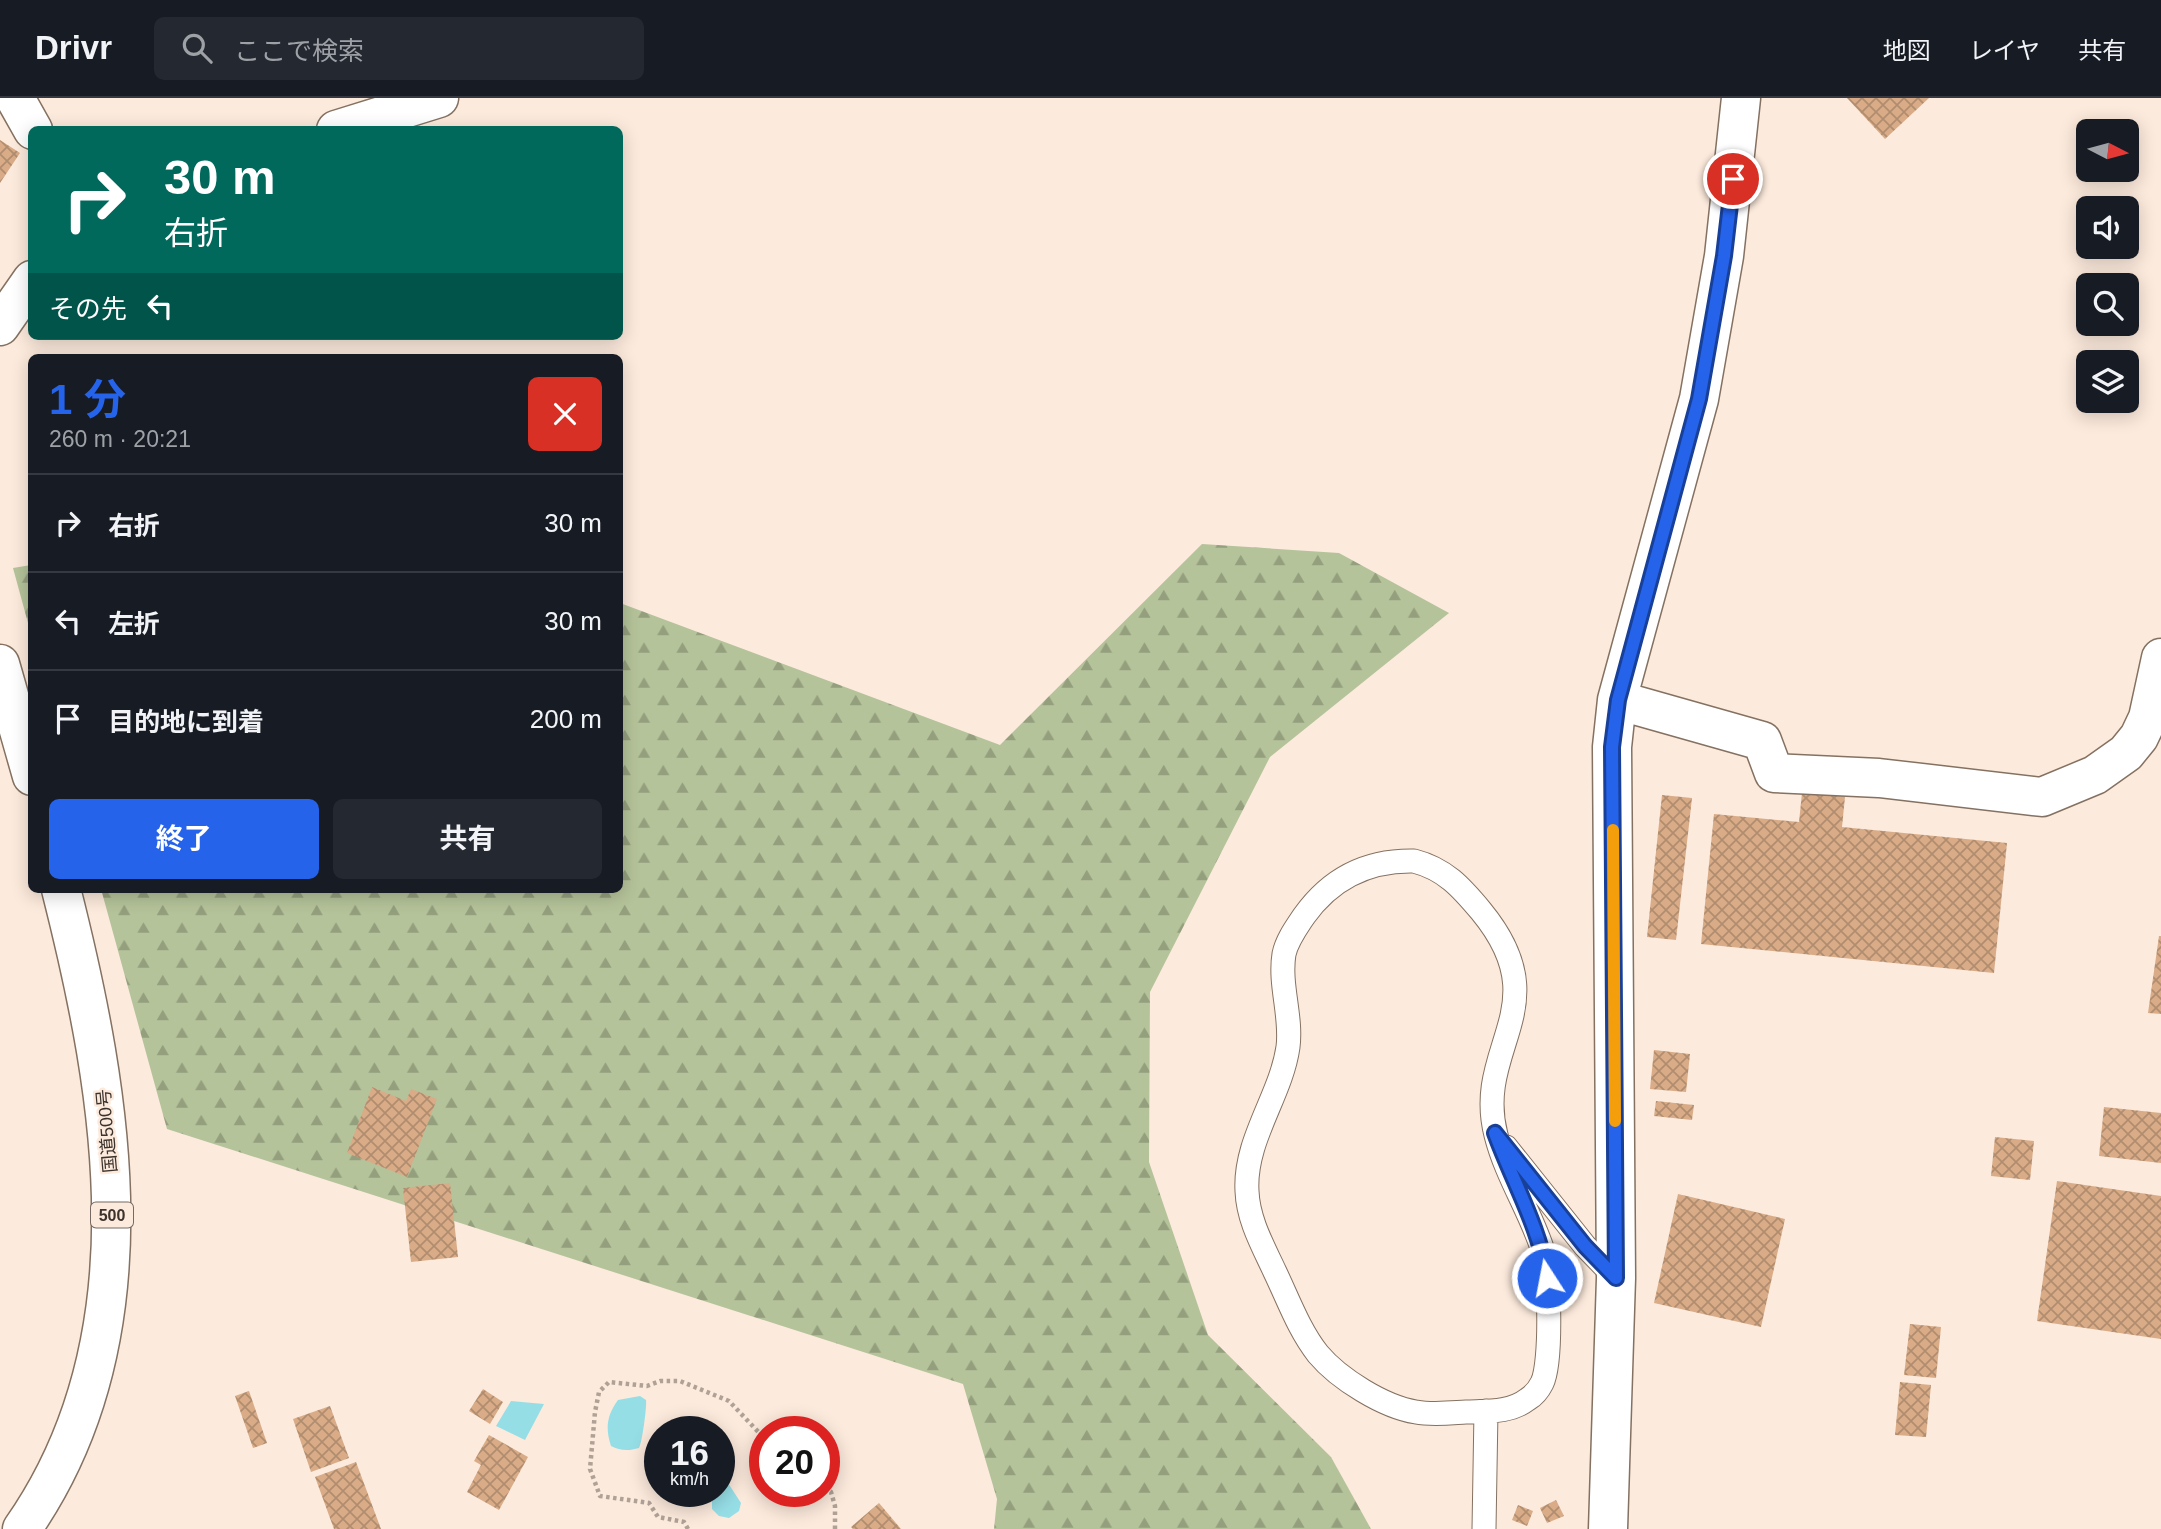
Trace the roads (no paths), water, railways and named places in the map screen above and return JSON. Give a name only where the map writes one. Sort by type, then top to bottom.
[{"type":"main road","points":[[15,98],[31,126]]},
{"type":"main road","points":[[349,126],[439,98]]},
{"type":"main road","points":[[1608,1529],[1616,1278],[1612,747],[1618,700],[1699,399],[1724,256],[1741,98]]},
{"type":"main road","points":[[0,326],[28,286]]},
{"type":"main road","points":[[1618,700],[1762,741],[1774,773],[1879,778],[2042,797],[2095,775],[2126,753],[2139,737],[2148,718],[2161,658]]},
{"type":"main road","points":[[0,664],[28,762]]},
{"type":"main road","name":"国道500号","points":[[22,1529],[47,1489],[85,1395],[105,1308],[110,1263],[112,1168],[107,1114],[90,1006],[62,893]]},
{"type":"lane","points":[[1414,861],[1430,865],[1454,879],[1499,933],[1515,976],[1516,1002],[1493,1091],[1495,1133],[1514,1185],[1543,1250],[1548,1319],[1543,1382],[1531,1398],[1516,1407],[1486,1411],[1432,1413],[1400,1408],[1352,1381],[1321,1357],[1301,1328],[1251,1213],[1247,1192],[1251,1156],[1282,1079],[1289,1040],[1284,954],[1296,928],[1331,884],[1345,876],[1386,863],[1414,861]]},
{"type":"lane","points":[[1495,1133],[1585,1246],[1616,1278]]},
{"type":"lane","points":[[1484,1529],[1486,1411]]},
{"type":"water","points":[[640,1396],[646,1400],[639,1448],[625,1450],[611,1446],[608,1422],[618,1400]]},
{"type":"water","points":[[511,1401],[544,1404],[525,1440],[496,1426]]},
{"type":"water","points":[[735,1494],[741,1503],[739,1511],[729,1518],[719,1516],[712,1509],[735,1507]]}]
